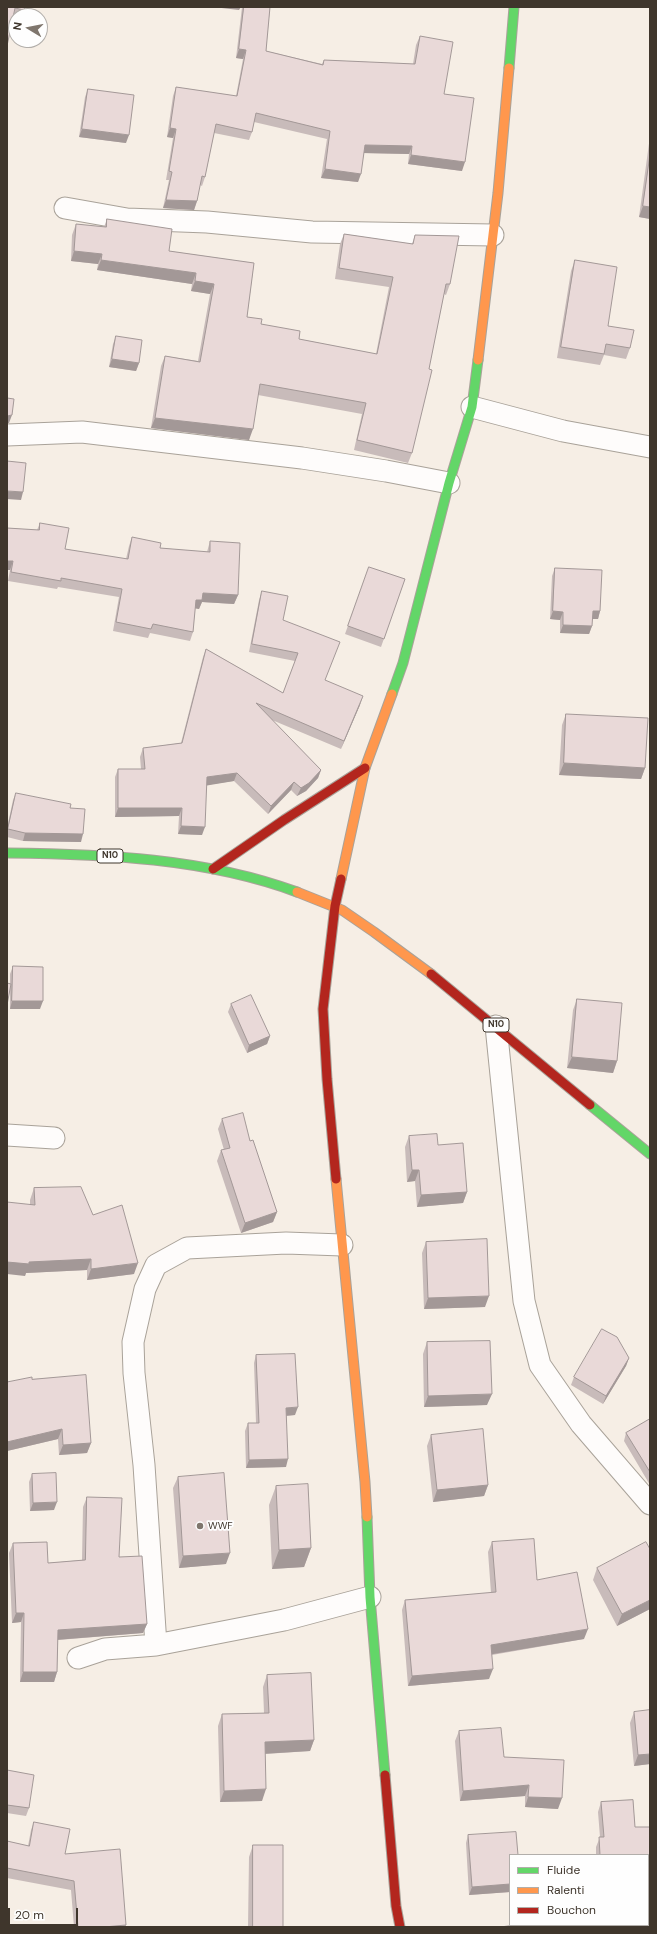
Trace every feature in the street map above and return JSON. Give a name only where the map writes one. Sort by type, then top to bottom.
[{"type":"main road","points":[[400,1927],[396,1906],[370,1597],[365,1482],[327,1079],[324,1009],[335,906],[365,768],[403,663],[449,483],[472,407],[493,234],[514,7]]},
{"type":"main road","points":[[212,869],[284,820],[365,768]]},
{"type":"main road","name":"N10","points":[[7,853],[113,856],[212,869],[265,882],[335,906],[375,932],[496,1026],[596,1111],[650,1154]]},
{"type":"street","points":[[65,208],[127,219],[207,222],[312,232],[493,234]]},
{"type":"street","points":[[472,407],[563,431],[650,447]]},
{"type":"street","points":[[7,435],[82,432],[302,458],[386,471],[449,483]]},
{"type":"street","points":[[496,1026],[524,1301],[540,1365],[581,1424],[650,1504]]},
{"type":"street","points":[[7,1134],[54,1138]]},
{"type":"street","points":[[156,1645],[144,1465],[134,1373],[133,1342],[145,1289],[156,1265],[186,1248],[286,1243],[342,1245]]},
{"type":"street","points":[[78,1658],[105,1649],[156,1645],[284,1620],[370,1597]]},
{"type":"building","points":[[7,7],[25,7],[8,8],[7,46]]},
{"type":"building","points":[[244,7],[270,7],[266,51],[323,65],[324,60],[415,64],[420,36],[453,42],[444,94],[474,98],[465,162],[411,155],[412,146],[365,145],[361,174],[325,169],[330,131],[256,113],[252,132],[216,124],[205,177],[202,176],[197,201],[166,200],[172,172],[169,171],[176,129],[170,128],[176,87],[237,96],[246,50],[239,49]]},
{"type":"building","points":[[88,89],[134,95],[129,135],[82,129]]},
{"type":"building","points":[[650,155],[650,207],[643,206]]},
{"type":"building","points":[[107,219],[172,229],[169,251],[254,263],[247,317],[262,319],[261,324],[300,331],[299,339],[377,354],[393,277],[339,268],[344,234],[413,244],[415,235],[459,236],[450,284],[446,284],[429,369],[432,370],[412,453],[357,440],[366,403],[260,384],[253,429],[155,418],[165,356],[200,362],[214,284],[195,281],[196,273],[101,260],[102,254],[74,251],[76,224],[106,227]]},
{"type":"building","points":[[575,260],[617,267],[608,326],[634,330],[630,348],[606,344],[604,354],[561,347]]},
{"type":"building","points":[[116,336],[142,340],[139,363],[112,359]]},
{"type":"building","points":[[7,398],[14,399],[12,415],[7,416]]},
{"type":"building","points":[[7,461],[26,463],[23,492],[7,491]]},
{"type":"building","points":[[40,523],[69,528],[65,549],[128,559],[132,537],[161,543],[160,548],[210,552],[210,541],[240,543],[238,595],[203,593],[202,600],[196,600],[193,632],[153,624],[151,629],[116,622],[122,589],[61,578],[61,581],[11,572],[13,561],[7,561],[7,528],[39,530]]},
{"type":"building","points":[[369,567],[405,579],[384,639],[348,626]]},
{"type":"building","points":[[555,568],[602,570],[600,611],[593,611],[592,626],[563,625],[563,612],[553,611]]},
{"type":"building","points":[[262,591],[288,596],[283,620],[340,642],[325,680],[363,696],[344,741],[256,703],[321,770],[309,783],[301,788],[294,782],[271,806],[237,773],[207,777],[205,827],[181,826],[182,808],[118,808],[118,769],[145,769],[143,748],[182,743],[206,649],[283,693],[298,653],[252,644]]},
{"type":"building","points":[[566,714],[648,718],[645,768],[564,763]]},
{"type":"building","points":[[16,793],[71,804],[70,808],[85,809],[83,834],[25,833],[8,829]]},
{"type":"building","points":[[13,966],[43,967],[43,1001],[12,1001]]},
{"type":"building","points":[[7,983],[11,984],[7,1005]]},
{"type":"building","points":[[251,995],[270,1036],[249,1045],[231,1004]]},
{"type":"building","points":[[577,999],[622,1003],[617,1061],[572,1057]]},
{"type":"building","points":[[243,1113],[250,1141],[253,1140],[277,1212],[245,1223],[221,1150],[230,1148],[222,1119]]},
{"type":"building","points":[[437,1134],[438,1145],[463,1143],[467,1192],[421,1195],[419,1170],[412,1170],[409,1136]]},
{"type":"building","points":[[81,1187],[93,1215],[122,1205],[138,1263],[91,1269],[91,1259],[29,1262],[29,1264],[7,1262],[7,1202],[35,1205],[34,1188]]},
{"type":"building","points":[[487,1239],[489,1296],[428,1298],[426,1242]]},
{"type":"building","points":[[602,1329],[617,1337],[629,1358],[606,1396],[574,1377]]},
{"type":"building","points":[[490,1341],[492,1394],[428,1396],[427,1342]]},
{"type":"building","points":[[295,1354],[298,1407],[286,1408],[288,1459],[249,1460],[248,1423],[259,1423],[256,1355]]},
{"type":"building","points":[[86,1375],[91,1443],[63,1445],[62,1429],[7,1442],[7,1382],[32,1377],[32,1379]]},
{"type":"building","points":[[650,1419],[650,1472],[626,1433]]},
{"type":"building","points":[[483,1429],[488,1485],[437,1490],[431,1435]]},
{"type":"building","points":[[56,1473],[57,1502],[33,1503],[32,1474]]},
{"type":"building","name":"WWF","points":[[224,1473],[230,1553],[183,1556],[178,1477]]},
{"type":"building","points":[[308,1484],[311,1548],[279,1550],[276,1486]]},
{"type":"building","points":[[87,1497],[122,1498],[119,1557],[142,1556],[147,1624],[58,1630],[57,1672],[23,1672],[24,1613],[16,1613],[13,1543],[47,1542],[48,1563],[85,1560]]},
{"type":"building","points":[[534,1539],[537,1580],[577,1572],[588,1629],[491,1645],[493,1669],[412,1676],[405,1600],[496,1592],[492,1542]]},
{"type":"building","points":[[646,1542],[650,1549],[650,1600],[622,1614],[597,1568]]},
{"type":"building","points":[[311,1673],[314,1740],[265,1742],[266,1789],[224,1791],[222,1714],[269,1713],[267,1675]]},
{"type":"building","points":[[650,1710],[650,1754],[638,1755],[634,1712]]},
{"type":"building","points":[[501,1728],[504,1757],[564,1760],[562,1798],[528,1797],[529,1785],[463,1791],[459,1731]]},
{"type":"building","points":[[7,1770],[34,1775],[29,1808],[7,1805]]},
{"type":"building","points":[[633,1800],[635,1827],[650,1827],[650,1927],[642,1927],[649,1926],[649,1854],[600,1854],[599,1837],[604,1837],[601,1802]]},
{"type":"building","points":[[34,1822],[70,1829],[65,1854],[120,1849],[126,1925],[78,1927],[74,1881],[7,1868],[7,1841],[29,1846]]},
{"type":"building","points":[[516,1832],[518,1854],[509,1854],[509,1884],[472,1887],[468,1835]]},
{"type":"building","points":[[253,1845],[283,1845],[283,1927],[253,1927]]},
{"type":"building","points":[[509,1926],[558,1926],[558,1927],[501,1927]]},
{"type":"traffic: fast","points":[[509,68],[514,7]]},
{"type":"traffic: fast","points":[[392,694],[403,663],[449,483],[472,407],[478,360]]},
{"type":"traffic: fast","points":[[7,853],[80,855],[154,860],[227,872],[297,892]]},
{"type":"traffic: fast","points":[[590,1105],[650,1154]]},
{"type":"traffic: fast","points":[[367,1517],[370,1597],[385,1775]]},
{"type":"traffic: slow","points":[[478,360],[498,193],[509,68]]},
{"type":"traffic: slow","points":[[341,879],[365,768],[392,694]]},
{"type":"traffic: slow","points":[[297,892],[342,910],[431,974]]},
{"type":"traffic: slow","points":[[336,1179],[365,1482],[367,1517]]},
{"type":"traffic: jam","points":[[213,869],[284,820],[365,768]]},
{"type":"traffic: jam","points":[[336,1179],[327,1079],[323,1009],[335,906],[341,879]]},
{"type":"traffic: jam","points":[[431,974],[590,1105]]},
{"type":"traffic: jam","points":[[385,1775],[396,1906],[400,1927]]},
{"type":"place","name":"WWF","points":[[200,1526]]}]
